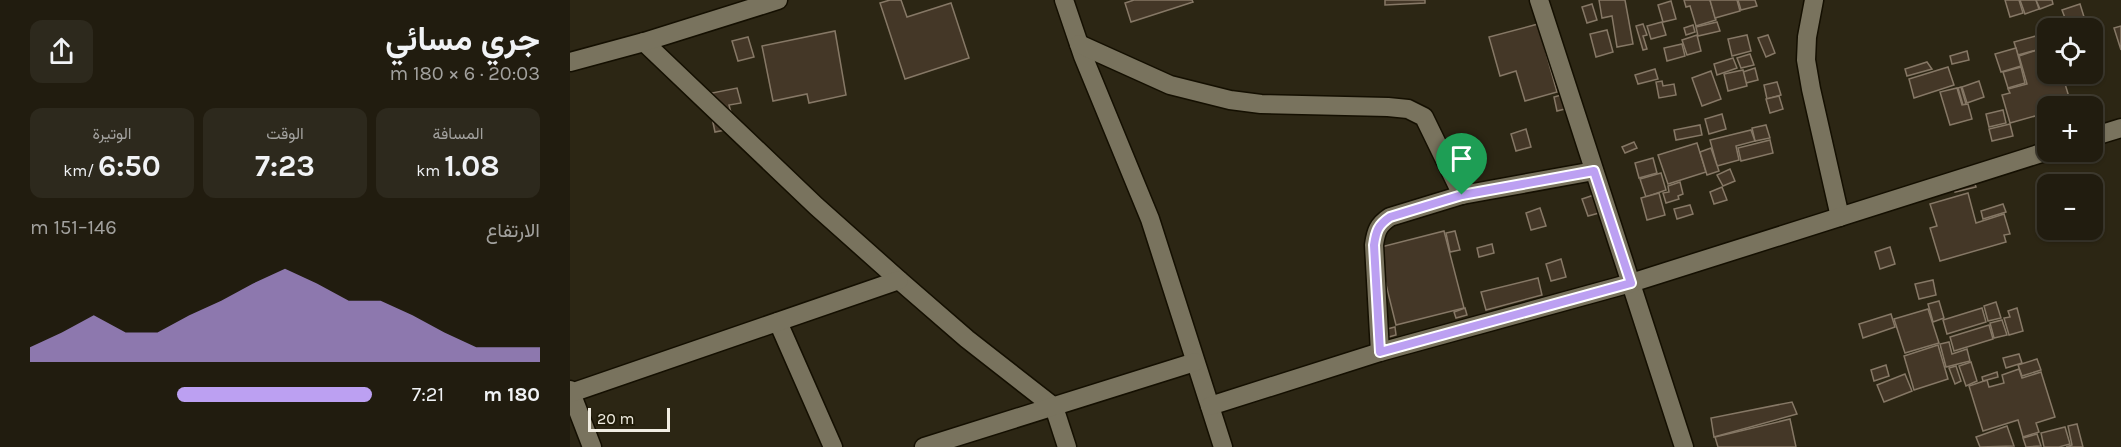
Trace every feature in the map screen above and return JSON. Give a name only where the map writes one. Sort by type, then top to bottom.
[{"type":"street","points":[[570,62],[644,42],[778,0]]},
{"type":"street","points":[[1064,0],[1079,44],[1150,219],[1223,447]]},
{"type":"street","points":[[1539,0],[1684,447]]},
{"type":"street","points":[[1814,0],[1807,37],[1806,60],[1840,217]]},
{"type":"street","points":[[644,42],[816,206],[899,280],[967,339],[1054,406],[1066,447]]},
{"type":"street","points":[[1079,44],[1170,85],[1230,100],[1260,104],[1408,109],[1424,117],[1462,195]]},
{"type":"street","points":[[2103,134],[2121,128]]},
{"type":"street","points":[[1210,406],[1380,352],[1631,283],[2037,155]]},
{"type":"street","points":[[1380,352],[1374,245],[1376,231],[1381,223],[1390,217],[1462,195],[1594,171]]},
{"type":"street","points":[[592,447],[571,391],[899,280]]},
{"type":"street","points":[[778,322],[832,447]]},
{"type":"street","points":[[924,447],[1195,362]]},
{"type":"building","points":[[901,0],[907,17],[951,3],[969,58],[905,79],[880,3]]},
{"type":"building","points":[[1134,0],[1192,0],[1193,2],[1131,22],[1125,3]]},
{"type":"building","points":[[1385,0],[1425,0],[1425,3],[1385,5]]},
{"type":"building","points":[[1599,0],[1625,0],[1633,44],[1617,47],[1612,16],[1602,18]]},
{"type":"building","points":[[1684,0],[1710,0],[1716,20],[1696,26],[1690,6],[1686,7]]},
{"type":"building","points":[[1710,0],[1737,0],[1740,11],[1715,18]]},
{"type":"building","points":[[1738,0],[1755,0],[1757,6],[1741,10]]},
{"type":"building","points":[[2005,0],[2019,0],[2023,13],[2010,17]]},
{"type":"building","points":[[2020,0],[2036,0],[2039,9],[2025,14]]},
{"type":"building","points":[[2036,0],[2052,0],[2053,4],[2040,9]]},
{"type":"building","points":[[1671,1],[1676,19],[1663,22],[1658,5]]},
{"type":"building","points":[[1592,4],[1597,20],[1587,23],[1582,7]]},
{"type":"building","points":[[2080,4],[2084,18],[2065,18],[2062,10]]},
{"type":"building","points":[[1662,22],[1666,35],[1651,39],[1647,26]]},
{"type":"building","points":[[1717,22],[1720,31],[1698,36],[1696,27]]},
{"type":"building","points":[[1538,24],[1557,92],[1525,101],[1516,71],[1500,76],[1489,37]]},
{"type":"building","points":[[1643,24],[1647,35],[1643,36],[1647,49],[1643,50],[1636,26]]},
{"type":"building","points":[[1693,25],[1695,32],[1686,35],[1684,28]]},
{"type":"building","points":[[2121,26],[2121,50],[2114,28]]},
{"type":"building","points":[[1607,30],[1613,52],[1596,57],[1590,34]]},
{"type":"building","points":[[835,31],[846,95],[809,103],[807,94],[773,101],[762,46]]},
{"type":"building","points":[[1697,35],[1701,51],[1687,55],[1682,40]]},
{"type":"building","points":[[1747,35],[1751,51],[1732,56],[1728,39]]},
{"type":"building","points":[[1768,35],[1775,53],[1766,57],[1758,38]]},
{"type":"building","points":[[2036,36],[2037,50],[2018,55],[2014,42]]},
{"type":"building","points":[[748,37],[754,57],[738,61],[732,41]]},
{"type":"building","points":[[1682,44],[1685,56],[1667,61],[1664,48]]},
{"type":"building","points":[[2016,48],[2021,66],[2001,72],[1995,54]]},
{"type":"building","points":[[2037,50],[2037,84],[2065,84],[2069,96],[2037,96],[2037,116],[2010,123],[2002,95],[2010,93],[2008,89],[2027,84],[2019,56]]},
{"type":"building","points":[[1967,51],[1969,60],[1952,64],[1950,56]]},
{"type":"building","points":[[1750,54],[1754,65],[1741,68],[1737,58]]},
{"type":"building","points":[[1733,58],[1737,68],[1717,75],[1714,64]]},
{"type":"building","points":[[1927,62],[1932,69],[1907,76],[1905,69]]},
{"type":"building","points":[[1948,67],[1954,85],[1914,98],[1909,79]]},
{"type":"building","points":[[2021,67],[2025,83],[2008,88],[2003,72]]},
{"type":"building","points":[[1755,68],[1758,80],[1746,83],[1743,72]]},
{"type":"building","points":[[1655,69],[1658,79],[1638,84],[1635,75]]},
{"type":"building","points":[[1743,70],[1747,86],[1728,91],[1724,74]]},
{"type":"building","points":[[1711,71],[1721,99],[1702,106],[1692,78]]},
{"type":"building","points":[[1662,81],[1663,86],[1674,84],[1676,95],[1659,98],[1656,82]]},
{"type":"building","points":[[1979,81],[1984,97],[1967,103],[1962,87]]},
{"type":"building","points":[[1777,82],[1781,95],[1767,99],[1764,85]]},
{"type":"building","points":[[1961,87],[1966,104],[1963,105],[1958,88]]},
{"type":"building","points":[[737,88],[741,103],[729,105],[735,128],[715,132],[707,94]]},
{"type":"building","points":[[1957,88],[1962,105],[1968,104],[1972,119],[1950,125],[1940,92]]},
{"type":"building","points":[[1565,94],[1569,108],[1557,111],[1554,97]]},
{"type":"building","points":[[1779,96],[1783,109],[1770,113],[1766,99]]},
{"type":"building","points":[[2003,110],[2006,123],[1989,127],[1986,114]]},
{"type":"building","points":[[1722,114],[1726,129],[1709,134],[1705,119]]},
{"type":"building","points":[[2010,124],[2013,136],[1992,141],[1989,129]]},
{"type":"building","points":[[1700,125],[1702,135],[1676,140],[1674,130]]},
{"type":"building","points":[[1766,125],[1770,138],[1755,141],[1752,128]]},
{"type":"building","points":[[1526,129],[1531,147],[1516,151],[1511,134]]},
{"type":"building","points":[[1751,130],[1755,141],[1736,146],[1739,160],[1717,166],[1710,140]]},
{"type":"building","points":[[1770,140],[1773,153],[1741,161],[1738,148]]},
{"type":"building","points":[[1634,142],[1637,148],[1625,153],[1622,147]]},
{"type":"building","points":[[1697,143],[1706,172],[1668,184],[1658,155]]},
{"type":"building","points":[[1711,148],[1719,171],[1707,175],[1700,152]]},
{"type":"building","points":[[1653,158],[1657,173],[1639,178],[1635,163]]},
{"type":"building","points":[[1730,169],[1735,181],[1723,186],[1717,175]]},
{"type":"building","points":[[1661,173],[1666,190],[1646,197],[1640,179]]},
{"type":"building","points":[[1973,178],[1976,187],[1955,192],[1952,184]]},
{"type":"building","points":[[1680,182],[1683,194],[1678,196],[1679,199],[1666,203],[1663,193],[1669,192],[1668,186]]},
{"type":"building","points":[[1722,187],[1727,200],[1714,204],[1710,192]]},
{"type":"building","points":[[1659,193],[1665,215],[1647,220],[1641,198]]},
{"type":"building","points":[[1968,193],[1976,223],[2004,214],[2010,234],[2004,235],[2006,242],[1940,261],[1930,228],[1937,226],[1930,204]]},
{"type":"building","points":[[1597,194],[1603,212],[1588,216],[1582,199]]},
{"type":"building","points":[[2003,204],[2006,212],[1983,219],[1981,211]]},
{"type":"building","points":[[1690,205],[1693,214],[1677,219],[1674,209]]},
{"type":"building","points":[[1540,208],[1546,226],[1531,230],[1526,213]]},
{"type":"building","points":[[1444,231],[1464,308],[1396,325],[1377,248]]},
{"type":"building","points":[[1455,231],[1460,250],[1450,252],[1446,233]]},
{"type":"building","points":[[1492,244],[1494,253],[1479,257],[1477,248]]},
{"type":"building","points":[[1890,247],[1895,264],[1880,269],[1875,252]]},
{"type":"building","points":[[1561,259],[1566,277],[1551,281],[1546,264]]},
{"type":"building","points":[[1538,278],[1542,295],[1486,310],[1481,292]]},
{"type":"building","points":[[1933,280],[1936,295],[1919,299],[1915,284]]},
{"type":"building","points":[[1939,301],[1944,318],[1933,322],[1928,304]]},
{"type":"building","points":[[1996,302],[2001,318],[1988,321],[1984,306]]},
{"type":"building","points":[[1465,308],[1467,315],[1456,318],[1454,312]]},
{"type":"building","points":[[1982,308],[1986,322],[1947,334],[1943,320]]},
{"type":"building","points":[[2017,308],[2023,331],[2009,335],[2004,318],[2010,317],[2008,311]]},
{"type":"building","points":[[1928,309],[1939,343],[1905,353],[1894,319]]},
{"type":"building","points":[[1891,314],[1895,327],[1863,338],[1859,324]]},
{"type":"building","points":[[2002,320],[2007,335],[1994,338],[1990,323]]},
{"type":"building","points":[[1989,325],[1993,339],[1954,351],[1950,337]]},
{"type":"building","points":[[1395,327],[1396,335],[1385,338],[1383,330]]},
{"type":"building","points":[[1949,342],[1952,354],[1967,349],[1970,361],[1946,367],[1940,344]]},
{"type":"building","points":[[1938,345],[1948,379],[1914,390],[1904,356]]},
{"type":"building","points":[[2019,354],[2022,363],[2006,368],[2003,358]]},
{"type":"building","points":[[2037,359],[2041,370],[2022,376],[2018,365]]},
{"type":"building","points":[[1971,362],[1977,381],[1966,386],[1959,366]]},
{"type":"building","points":[[1886,365],[1889,376],[1874,381],[1871,370]]},
{"type":"building","points":[[1956,366],[1961,381],[1955,384],[1949,368]]},
{"type":"building","points":[[2019,369],[2022,378],[2041,372],[2055,417],[2036,423],[2039,432],[2023,437],[2018,420],[1983,431],[1969,386],[1987,380],[1989,387],[2004,383],[2002,375]]},
{"type":"building","points":[[1997,372],[1998,377],[1983,381],[1982,377]]},
{"type":"building","points":[[1905,374],[1912,391],[1884,402],[1877,385]]},
{"type":"building","points":[[1792,402],[1797,414],[1714,437],[1711,418]]},
{"type":"building","points":[[1790,419],[1796,447],[1718,447],[1715,437]]},
{"type":"building","points":[[2077,424],[2083,447],[2066,447],[2072,445],[2068,426]]},
{"type":"building","points":[[2007,426],[2014,446],[1980,447],[1976,437]]},
{"type":"building","points":[[2065,427],[2070,444],[2044,447],[2041,433]]},
{"type":"building","points":[[2037,434],[2041,446],[2026,447],[2023,438]]},
{"type":"route","points":[[1594,171],[1631,283],[1380,352],[1374,245],[1376,231],[1381,223],[1390,217],[1462,195],[1594,171]]}]
